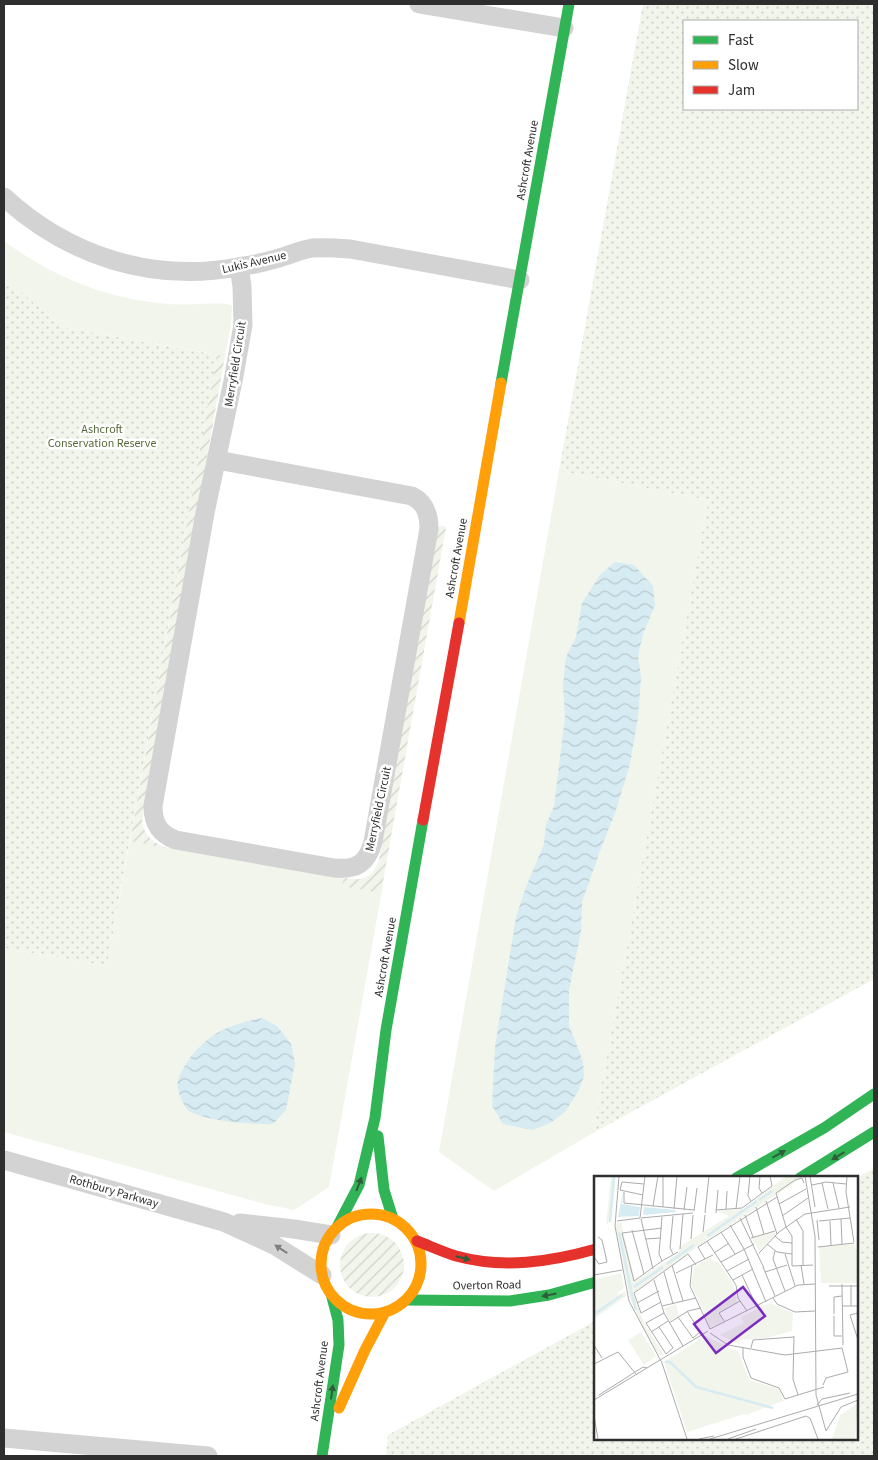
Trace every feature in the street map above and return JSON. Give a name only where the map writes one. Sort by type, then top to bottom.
[{"type":"main road","name":"Ashcroft Avenue","points":[[334,1231],[359,1185],[375,1118],[386,1030],[569,4]]},
{"type":"main road","points":[[740,1176],[824,1128],[874,1094]]},
{"type":"main road","name":"Ashcroft Avenue","points":[[375,1118],[384,1190],[393,1219]]},
{"type":"main road","points":[[803,1176],[874,1132]]},
{"type":"main road","points":[[364,1214],[374,1214],[403,1224],[417,1242],[422,1262],[418,1283],[406,1300],[397,1308],[384,1314],[362,1314],[351,1311],[332,1297],[322,1275],[322,1254],[334,1231],[354,1217],[364,1214]]},
{"type":"main road","name":"Overton Road","points":[[417,1242],[456,1256],[499,1264],[523,1264],[556,1260],[594,1250]]},
{"type":"main road","name":"Overton Road","points":[[406,1300],[510,1300],[549,1296],[594,1283]]},
{"type":"main road","name":"Ashcroft Avenue","points":[[322,1456],[339,1345],[338,1320],[332,1297]]},
{"type":"main road","name":"Ashcroft Avenue","points":[[325,1440],[365,1350],[384,1314]]},
{"type":"street","points":[[419,4],[564,28]]},
{"type":"street","name":"Lukis Avenue","points":[[4,197],[36,224],[58,238],[104,258],[173,272],[193,272],[239,267],[311,248],[336,248],[520,280]]},
{"type":"street","name":"Merryfield Circuit","points":[[217,460],[406,494],[422,502],[428,514],[429,529],[373,842],[366,859],[351,869],[334,868],[176,840],[163,833],[154,821],[153,806],[206,513],[217,460],[234,381],[243,325],[242,286],[239,267]]},
{"type":"street","name":"Rothbury Parkway","points":[[4,1160],[224,1222],[274,1244],[322,1275]]},
{"type":"street","name":"Rothbury Parkway","points":[[224,1222],[334,1231]]},
{"type":"street","points":[[4,1438],[208,1456]]},
{"type":"green space","points":[[643,4],[874,4],[874,979],[593,1133],[708,500],[559,471]]},
{"type":"green space","points":[[4,241],[62,276],[125,298],[170,304],[218,303],[232,305],[231,324],[225,356],[62,327],[4,277]]},
{"type":"green space","name":"Ashcroft Conservation Reserve","points":[[4,277],[62,327],[217,355],[107,966],[4,948]]},
{"type":"green space","points":[[217,355],[225,356],[142,821],[147,835],[166,848],[130,841]]},
{"type":"green space","points":[[559,471],[708,500],[593,1133],[494,1191],[439,1152]]},
{"type":"green space","points":[[438,527],[446,527],[381,893],[342,886],[344,878],[361,879],[370,875],[379,860]]},
{"type":"green space","points":[[130,841],[383,884],[329,1187],[294,1210],[265,1204],[4,1132],[4,948],[107,966]]},
{"type":"green space","points":[[874,1168],[874,1456],[386,1456],[388,1435],[594,1322],[594,1440],[858,1440],[858,1177]]},
{"type":"green space","points":[[372,1233],[390,1239],[398,1247],[404,1265],[398,1283],[390,1291],[372,1297],[354,1291],[346,1283],[340,1265],[346,1247],[354,1239]]},
{"type":"water","points":[[615,562],[634,565],[653,586],[655,605],[643,634],[638,656],[641,677],[638,717],[630,764],[615,813],[582,902],[581,931],[569,990],[569,1026],[583,1061],[584,1076],[579,1090],[565,1112],[550,1123],[533,1130],[503,1124],[492,1106],[495,1047],[516,917],[544,844],[546,825],[554,806],[565,718],[563,684],[566,657],[576,637],[582,603],[600,575]]},
{"type":"water","points":[[262,1018],[277,1026],[291,1044],[295,1063],[286,1110],[273,1124],[265,1124],[241,1123],[203,1117],[187,1109],[180,1096],[178,1081],[184,1067],[194,1053],[219,1032],[229,1027]]},
{"type":"traffic: fast","points":[[501,383],[569,4]]},
{"type":"traffic: fast","points":[[337,1227],[359,1185],[375,1118],[386,1030],[423,820]]},
{"type":"traffic: fast","points":[[740,1176],[824,1128],[874,1094]]},
{"type":"traffic: fast","points":[[803,1176],[874,1132]]},
{"type":"traffic: fast","points":[[378,1136],[384,1190],[393,1219]]},
{"type":"traffic: fast","points":[[407,1300],[510,1301],[549,1295],[594,1283]]},
{"type":"traffic: fast","points":[[322,1456],[339,1345],[338,1320],[332,1297]]},
{"type":"traffic: slow","points":[[459,623],[501,383]]},
{"type":"traffic: slow","points":[[371,1214],[390,1217],[407,1228],[418,1245],[421,1264],[418,1283],[407,1300],[390,1311],[371,1314],[352,1311],[335,1300],[324,1283],[321,1264],[324,1245],[335,1228],[352,1217],[371,1214]]},
{"type":"traffic: slow","points":[[339,1408],[365,1350],[384,1314]]},
{"type":"traffic: jam","points":[[423,820],[459,623]]},
{"type":"traffic: jam","points":[[417,1241],[456,1256],[474,1260],[509,1263],[544,1260],[594,1249]]}]
